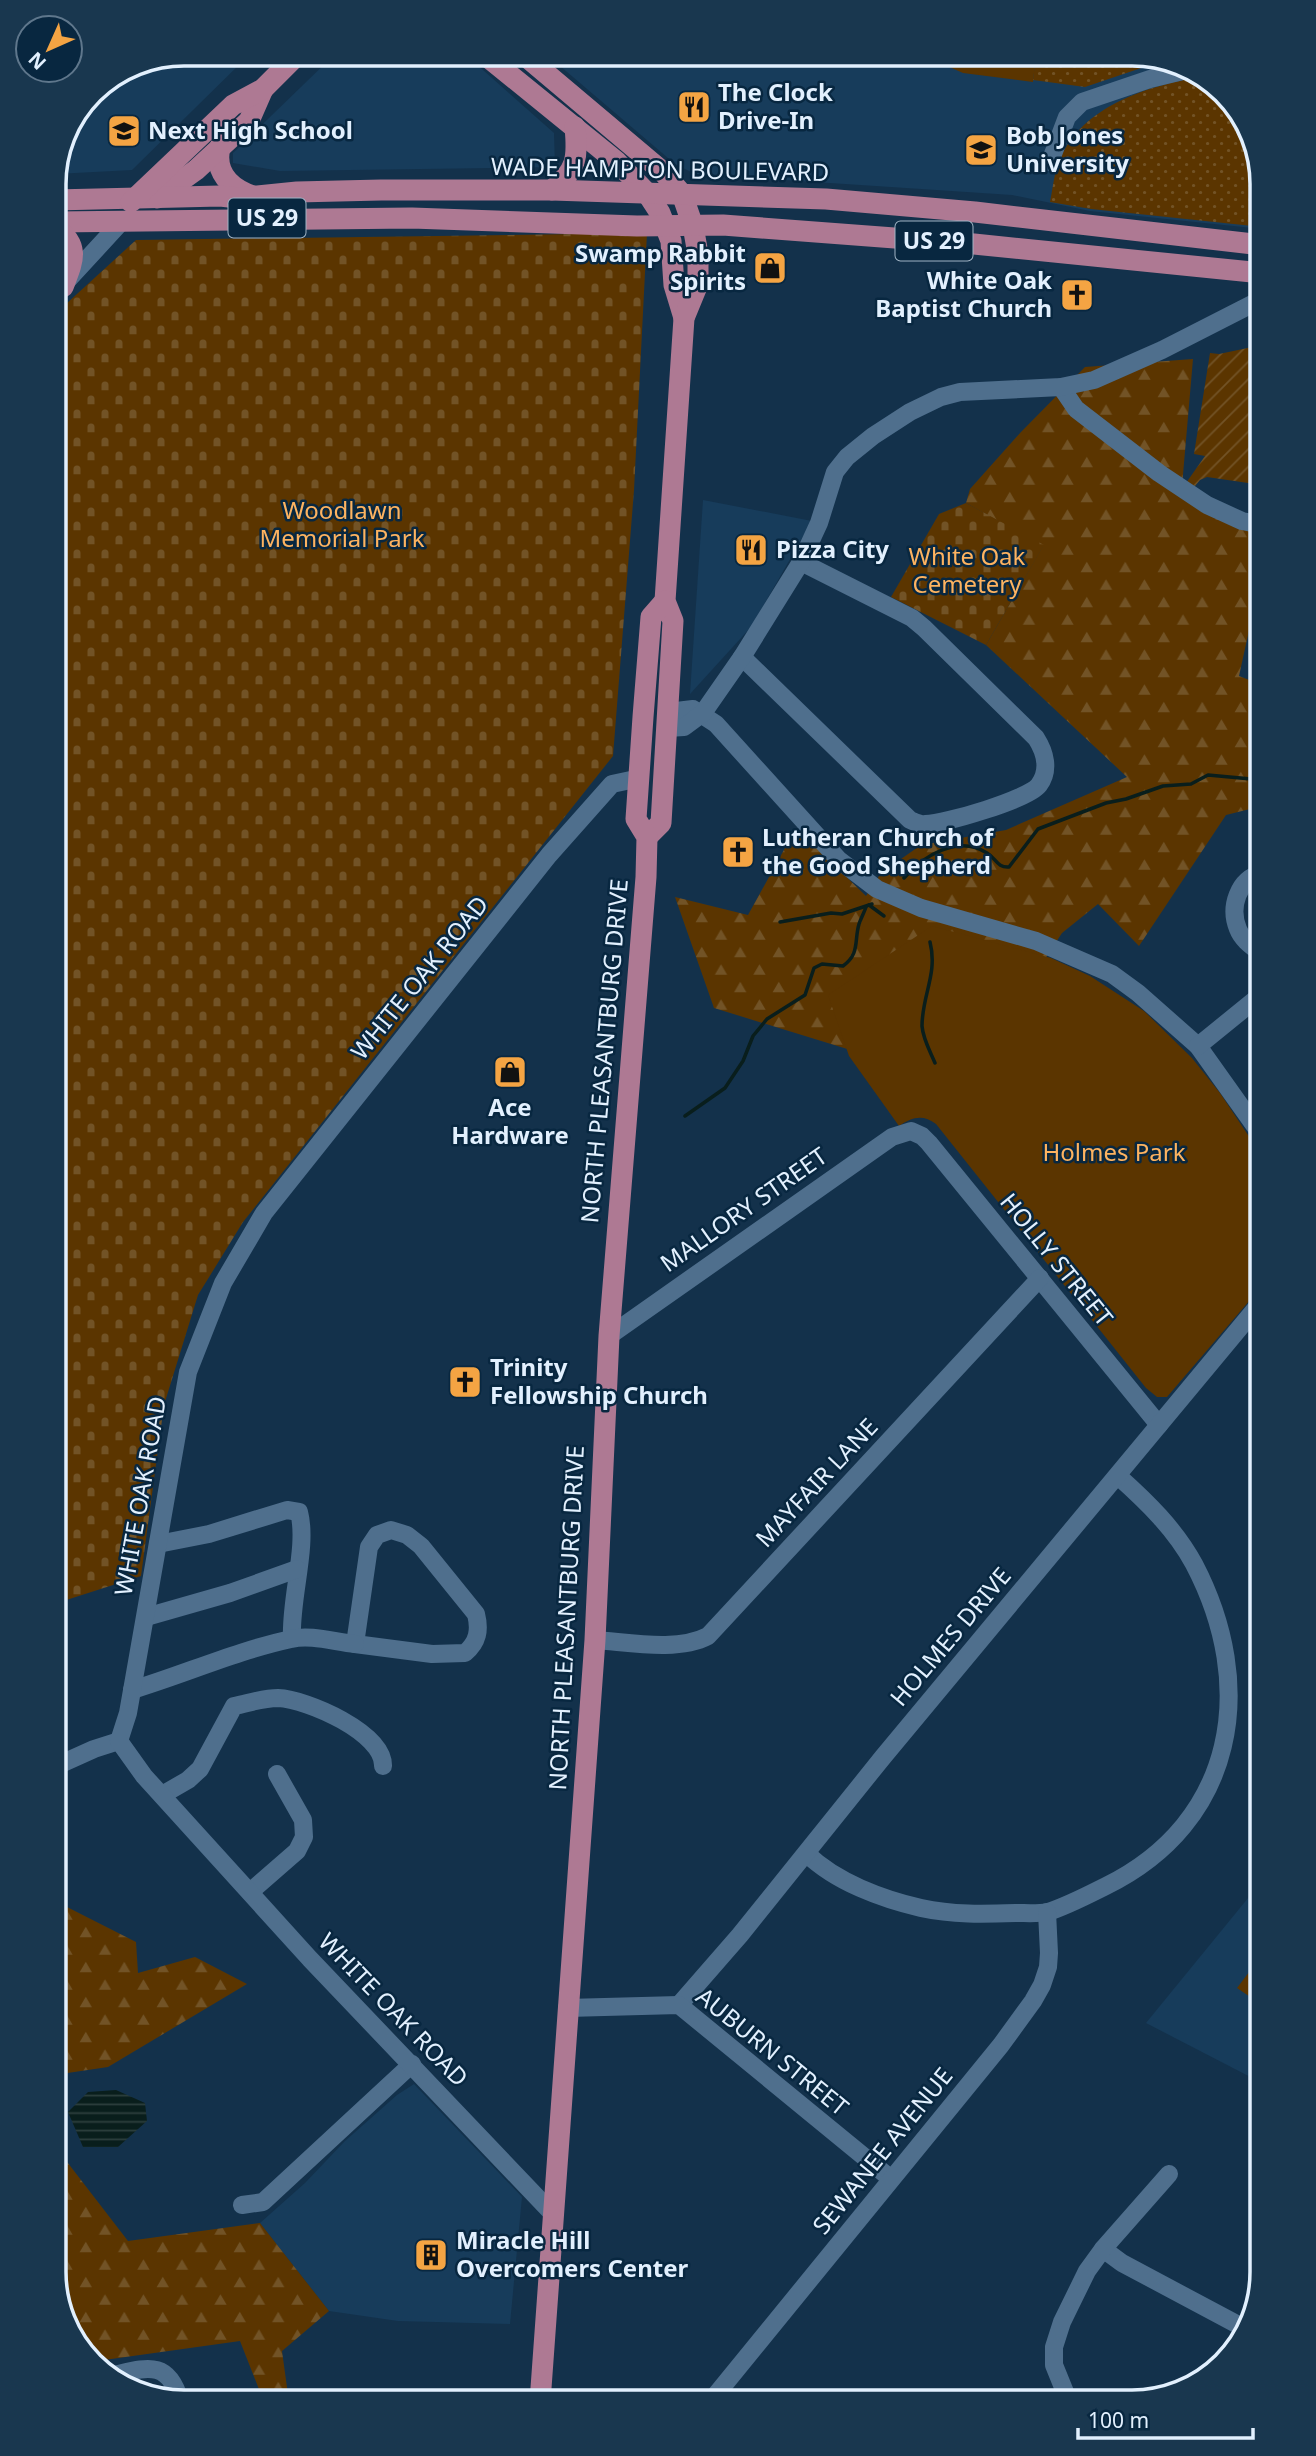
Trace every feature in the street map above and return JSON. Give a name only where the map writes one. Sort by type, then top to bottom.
[{"type":"main road","points":[[122,220],[133,198],[233,105],[262,89],[286,66]]},
{"type":"main road","name":"NORTH PLEASANTBURG DRIVE","points":[[499,66],[617,162],[647,192],[666,226],[671,241],[674,285],[684,318]]},
{"type":"main road","name":"NORTH PLEASANTBURG DRIVE","points":[[538,66],[663,172],[682,194],[693,226],[698,254],[698,284],[684,318],[665,601],[673,621],[661,823],[647,837]]},
{"type":"main road","points":[[122,220],[196,170],[248,121],[262,89]]},
{"type":"main road","points":[[552,190],[565,180],[577,161],[575,127]]},
{"type":"main road","points":[[220,147],[217,160],[221,172],[247,197]]},
{"type":"main road","name":"WADE HAMPTON BOULEVARD","points":[[67,200],[247,197],[297,192],[381,190],[647,192],[879,204],[975,212],[1250,244]]},
{"type":"main road","points":[[122,220],[212,206],[247,197]]},
{"type":"main road","points":[[757,197],[757,228]]},
{"type":"main road","points":[[876,237],[879,204]]},
{"type":"main road","name":"US 29","points":[[67,223],[122,220],[412,218],[666,226],[723,225],[1250,272]]},
{"type":"main road","points":[[67,239],[74,252],[67,274]]},
{"type":"main road","points":[[1224,269],[1225,241]]},
{"type":"main road","name":"NORTH PLEASANTBURG DRIVE","points":[[541,2389],[594,1640],[609,1336],[646,877],[647,837],[636,819],[651,617],[665,601]]},
{"type":"street","points":[[1050,162],[1067,117],[1082,102],[1171,74]]},
{"type":"street","points":[[67,282],[122,220]]},
{"type":"street","points":[[668,720],[684,727],[703,713],[742,657],[801,562],[819,523],[835,472],[847,457],[873,436],[910,412],[960,391],[1061,387],[1094,380],[1250,305]]},
{"type":"street","points":[[1061,387],[1076,409],[1159,473],[1207,505],[1250,523]]},
{"type":"street","points":[[742,657],[910,820],[917,823],[946,822],[1027,795],[1040,784],[1046,762],[1036,738],[924,628],[912,618],[801,562]]},
{"type":"street","points":[[703,713],[839,860],[877,888],[905,903],[1027,939],[1112,974],[1138,993],[1198,1046],[1250,1119]]},
{"type":"street","name":"WHITE OAK ROAD","points":[[553,2214],[310,1959],[139,1769],[119,1741],[128,1713],[146,1617],[188,1372],[223,1283],[264,1213],[558,845],[612,784],[640,778]]},
{"type":"street","points":[[1250,878],[1237,895],[1235,915],[1237,928],[1250,944]]},
{"type":"street","points":[[1198,1046],[1250,1004]]},
{"type":"street","name":"MALLORY STREET","points":[[609,1336],[892,1137],[911,1131]]},
{"type":"street","name":"HOLLY STREET","points":[[911,1131],[929,1143],[1158,1425]]},
{"type":"street","name":"MAYFAIR LANE","points":[[594,1640],[681,1645],[696,1643],[708,1636],[1040,1278]]},
{"type":"street","name":"HOLMES DRIVE","points":[[679,2005],[807,1854],[883,1757],[1250,1315]]},
{"type":"street","points":[[807,1854],[858,1887],[905,1905],[968,1915],[1047,1912],[1121,1879],[1139,1868],[1169,1844],[1189,1820],[1218,1768],[1227,1728],[1227,1677],[1223,1648],[1207,1594],[1194,1564],[1168,1525],[1118,1476]]},
{"type":"street","points":[[158,1544],[209,1534],[296,1510],[299,1512],[302,1528],[291,1618],[292,1638]]},
{"type":"street","points":[[132,1690],[208,1663],[292,1638],[460,1655],[470,1649],[476,1640],[479,1625],[476,1614],[421,1546],[407,1535],[387,1531],[377,1535],[369,1546],[355,1644]]},
{"type":"street","points":[[146,1617],[230,1593],[298,1569]]},
{"type":"street","points":[[162,1795],[188,1780],[200,1769],[234,1706],[263,1699],[291,1699],[328,1712],[374,1745],[382,1754],[383,1766]]},
{"type":"street","points":[[66,1761],[119,1741]]},
{"type":"street","points":[[250,1892],[297,1851],[304,1837],[303,1821],[277,1774]]},
{"type":"street","name":"SEWANEE AVENUE","points":[[722,2390],[890,2178],[1001,2045],[1033,2001],[1048,1967],[1047,1912]]},
{"type":"street","name":"AUBURN STREET","points":[[566,2008],[679,2005],[757,2072],[890,2178]]},
{"type":"street","points":[[242,2205],[263,2202],[412,2064]]},
{"type":"street","points":[[1063,2390],[1054,2365],[1054,2347],[1062,2322],[1087,2272],[1103,2249],[1169,2174]]},
{"type":"street","points":[[1103,2249],[1122,2263],[1237,2324]]},
{"type":"street","points":[[124,2373],[163,2371],[176,2389]]},
{"type":"shaded area","name":"Next High School","points":[[185,66],[238,66],[132,170],[67,173],[76,140],[86,119],[101,101],[119,86],[162,69]]},
{"type":"shaded area","points":[[322,66],[479,66],[554,133],[555,167],[280,171],[233,163],[233,153]]},
{"type":"shaded area","name":"Bob Jones University","points":[[561,66],[1154,69],[1190,82],[1203,91],[1215,101],[1234,126],[1247,162],[1250,228],[1090,211],[1012,195],[695,174],[675,164]]},
{"type":"shaded area","points":[[703,500],[812,521],[751,627],[690,694]]},
{"type":"shaded area","points":[[1250,1896],[1250,2077],[1146,2023]]},
{"type":"shaded area","points":[[414,2084],[522,2197],[510,2324],[398,2321],[329,2311],[260,2223],[305,2183],[345,2141],[397,2095]]},
{"type":"shaded area","points":[[116,2090],[145,2103],[147,2121],[118,2147],[83,2147],[68,2112],[88,2092]]},
{"type":"green space","points":[[949,67],[1035,67],[1033,82],[963,73]]},
{"type":"green space","points":[[1035,67],[1143,67],[1085,87],[1033,80]]},
{"type":"green space","points":[[1180,81],[1190,82],[1215,101],[1234,126],[1247,162],[1250,226],[1091,209],[1050,202],[1060,159],[1070,141],[1084,125],[1100,112],[1138,93]]},
{"type":"green space","name":"Woodlawn Memorial Park","points":[[647,233],[634,490],[613,756],[243,1222],[198,1295],[164,1405],[141,1576],[66,1600],[67,303],[136,240]]},
{"type":"green space","points":[[1250,348],[1250,483],[1207,477],[1195,486],[1186,483],[1205,456],[1194,454],[1210,353],[1219,354]]},
{"type":"green space","points":[[1193,359],[1182,486],[1250,516],[1250,626],[1239,676],[1250,680],[1250,809],[1226,815],[1139,946],[1098,904],[1062,933],[1031,980],[857,1052],[714,1008],[675,897],[748,915],[796,828],[866,896],[881,873],[921,845],[1006,830],[1127,777],[986,645],[1043,546],[966,503],[970,489],[1085,367]]},
{"type":"green space","name":"White Oak Cemetery","points":[[966,503],[1044,545],[986,645],[891,597],[939,514]]},
{"type":"green space","name":"Holmes Park","points":[[932,926],[1051,958],[1090,976],[1144,1011],[1192,1058],[1220,1093],[1250,1138],[1250,1300],[1167,1397],[1157,1397],[1146,1388],[936,1124],[917,1118],[899,1126],[849,1056],[828,995]]},
{"type":"green space","points":[[66,1907],[136,1942],[138,1973],[195,1957],[247,1984],[108,2067],[66,2073]]},
{"type":"green space","points":[[1250,1971],[1250,1997],[1237,1988]]},
{"type":"green space","points":[[66,2161],[128,2241],[260,2223],[329,2311],[282,2351],[287,2389],[259,2389],[240,2341],[107,2360],[101,2355],[82,2330],[69,2294],[66,2271]]},
{"type":"waterway","points":[[904,878],[931,855],[953,847],[976,848],[990,855],[1002,866],[1009,867],[1038,829],[1106,803],[1163,786],[1191,784],[1208,775],[1250,779]]},
{"type":"waterway","points":[[780,922],[831,913],[842,914],[872,904]]},
{"type":"waterway","points":[[869,905],[884,916]]},
{"type":"waterway","points":[[685,1116],[725,1088],[743,1061],[753,1036],[767,1019],[805,995],[814,968],[822,964],[843,966],[852,957],[859,924],[866,907]]},
{"type":"waterway","points":[[930,942],[932,964],[922,1026],[935,1063]]},
{"type":"place","name":"The Clock Drive-In","points":[[694,107]]},
{"type":"place","name":"Next High School","points":[[124,131]]},
{"type":"place","name":"Bob Jones University","points":[[981,150]]},
{"type":"place","name":"Swamp Rabbit Spirits","points":[[770,268]]},
{"type":"place","name":"White Oak Baptist Church","points":[[1077,295]]},
{"type":"place","name":"Pizza City","points":[[751,550]]},
{"type":"place","name":"Lutheran Church of the Good Shepherd","points":[[738,852]]},
{"type":"place","name":"Ace Hardware","points":[[510,1072]]},
{"type":"place","name":"Trinity Fellowship Church","points":[[465,1382]]},
{"type":"place","name":"Miracle Hill Overcomers Center","points":[[431,2255]]}]
